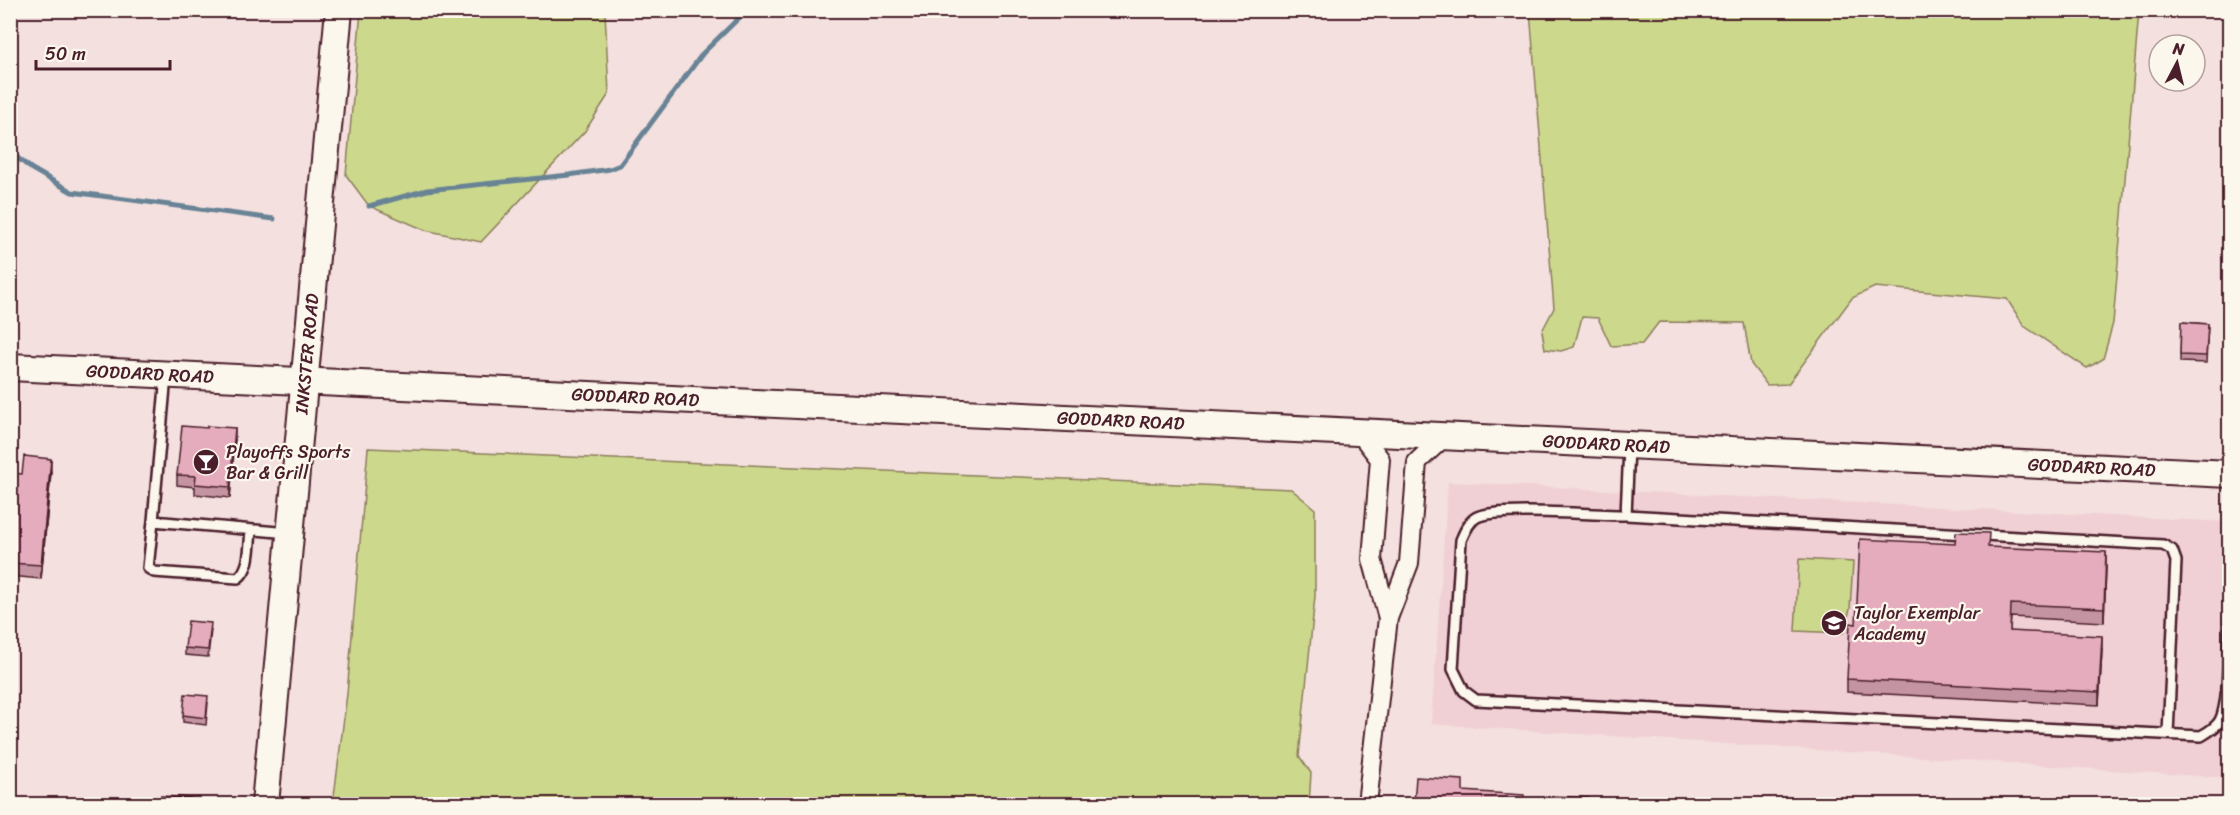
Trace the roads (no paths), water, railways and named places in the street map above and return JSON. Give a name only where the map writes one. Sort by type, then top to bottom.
[{"type":"main road","name":"INKSTER ROAD","points":[[265,804],[339,10]]},
{"type":"main road","name":"GODDARD ROAD","points":[[10,367],[2229,474]]},
{"type":"street","points":[[1359,432],[1380,459],[1372,559],[1388,618]]},
{"type":"street","points":[[1367,804],[1388,618],[1409,563],[1417,462],[1445,436]]},
{"type":"lane","points":[[167,374],[148,567],[154,573],[238,578],[245,573],[247,566],[250,531]]},
{"type":"lane","points":[[1626,515],[1629,445]]},
{"type":"lane","points":[[2168,734],[2176,561],[2172,550],[2163,545],[1626,515],[1500,513],[1477,517],[1467,527],[1461,540],[1453,669],[1464,691],[1476,700],[2201,736],[2212,730],[2221,720],[2225,704],[2229,618]]},
{"type":"lane","points":[[153,521],[291,533]]},
{"type":"waterway","points":[[369,206],[427,190],[569,175],[610,169],[620,165],[703,53],[747,10]]},
{"type":"waterway","points":[[10,152],[32,169],[72,192],[274,219]]},
{"type":"place","name":"Playoffs Sports Bar & Grill","points":[[206,462]]},
{"type":"place","name":"Taylor Exemplar Academy","points":[[1834,623]]}]
